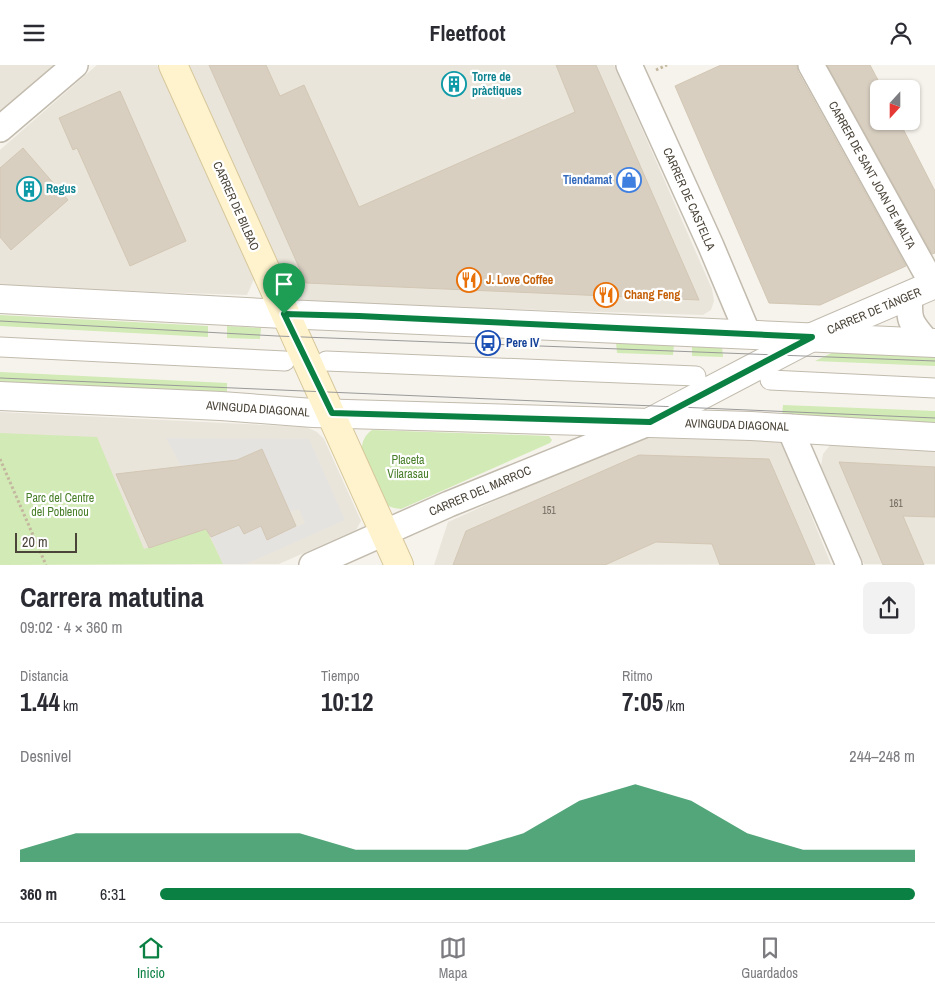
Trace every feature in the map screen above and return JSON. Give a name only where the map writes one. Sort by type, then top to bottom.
[{"type":"main road","name":"CARRER DE BILBAO","points":[[172,65],[284,314],[332,413],[399,565]]},
{"type":"street","points":[[0,129],[75,65]]},
{"type":"street","name":"CARRER DE CASTELLA","points":[[629,65],[711,246],[748,334]]},
{"type":"street","name":"CARRER DE SANT JOAN DE MALTA","points":[[811,65],[926,288]]},
{"type":"street","points":[[926,288],[909,311],[911,323],[932,343]]},
{"type":"street","name":"CARRER DE TÀNGER","points":[[650,422],[812,337],[926,288]]},
{"type":"street","points":[[0,299],[284,314],[932,343]]},
{"type":"street","points":[[0,347],[285,361]]},
{"type":"street","points":[[326,361],[696,376]]},
{"type":"street","points":[[770,380],[935,388]]},
{"type":"street","name":"AVINGUDA DIAGONAL","points":[[0,396],[332,413],[789,427],[935,437]]},
{"type":"street","name":"CARRER DEL MARROC","points":[[312,565],[384,532],[650,422]]},
{"type":"street","points":[[789,427],[848,565]]},
{"type":"path","points":[[653,71],[667,65]]},
{"type":"path","points":[[0,459],[46,565]]},
{"type":"shaded area","points":[[0,65],[54,65],[0,112]]},
{"type":"shaded area","points":[[97,65],[157,65],[254,279],[247,295],[0,287],[0,150]]},
{"type":"shaded area","points":[[188,65],[614,65],[712,289],[714,301],[711,310],[703,315],[310,303],[296,298],[289,287]]},
{"type":"shaded area","points":[[0,412],[306,427],[317,432],[324,439],[361,521],[356,530],[279,564],[0,564]]},
{"type":"shaded area","points":[[648,432],[781,441],[831,564],[434,565],[448,522]]},
{"type":"shaded area","points":[[166,438],[309,439],[345,520],[246,564],[223,564],[211,537],[239,525],[244,534],[261,526],[267,539],[305,523],[299,509],[290,512],[261,449],[237,460],[181,466]]},
{"type":"shaded area","points":[[831,444],[935,450],[935,564],[864,564],[821,466],[823,454]]},
{"type":"green space","points":[[0,315],[208,326],[208,337],[0,326]]},
{"type":"green space","points":[[227,326],[261,328],[260,339],[227,338]]},
{"type":"green space","points":[[616,342],[674,344],[673,355],[617,353]]},
{"type":"green space","points":[[692,344],[722,346],[723,357],[692,356]]},
{"type":"green space","points":[[838,350],[935,354],[935,366],[815,361]]},
{"type":"green space","points":[[0,372],[227,383],[227,394],[0,384]]},
{"type":"green space","points":[[783,405],[935,411],[935,424],[782,416]]},
{"type":"green space","name":"Placeta Vilarasau","points":[[372,430],[549,436],[552,440],[550,443],[401,509],[390,507],[382,500],[365,464],[362,445],[365,437]]},
{"type":"green space","name":"Parc del Centre del Poblenou","points":[[0,433],[97,437],[144,549],[206,529],[223,564],[0,565]]},
{"type":"building","points":[[209,65],[266,65],[280,96],[304,85],[359,207],[575,112],[556,65],[596,65],[699,300],[306,283]]},
{"type":"building","points":[[721,65],[797,65],[798,72],[906,266],[820,305],[769,303],[675,86]]},
{"type":"building","points":[[827,65],[870,65],[878,80],[870,80],[870,130],[904,130],[935,191],[935,253],[932,254]]},
{"type":"building","points":[[120,91],[186,241],[130,266],[77,148],[73,150],[59,118]]},
{"type":"building","name":"Regus","points":[[23,148],[68,200],[11,250],[0,237],[0,168]]},
{"type":"building","points":[[262,449],[296,526],[267,540],[261,526],[244,534],[239,525],[211,537],[206,529],[149,548],[116,474],[237,460]]},
{"type":"building","points":[[639,455],[769,459],[815,565],[720,565],[712,544],[656,542],[605,565],[453,565],[466,531]]},
{"type":"building","points":[[839,462],[935,467],[935,517],[903,516],[924,565],[883,565]]},
{"type":"tram line","points":[[0,321],[277,336],[935,361]]},
{"type":"tram line","points":[[0,378],[935,418]]},
{"type":"place","name":"Torre de pràctiques","points":[[454,84]]},
{"type":"place","name":"Tiendamat","points":[[629,180]]},
{"type":"place","name":"Regus","points":[[29,189]]},
{"type":"place","name":"J. Love Coffee","points":[[469,280]]},
{"type":"place","name":"Chang Feng","points":[[606,295]]},
{"type":"place","name":"Pere IV","points":[[488,343]]},
{"type":"route","points":[[284,314],[812,337],[650,422],[332,413],[284,314]]}]
